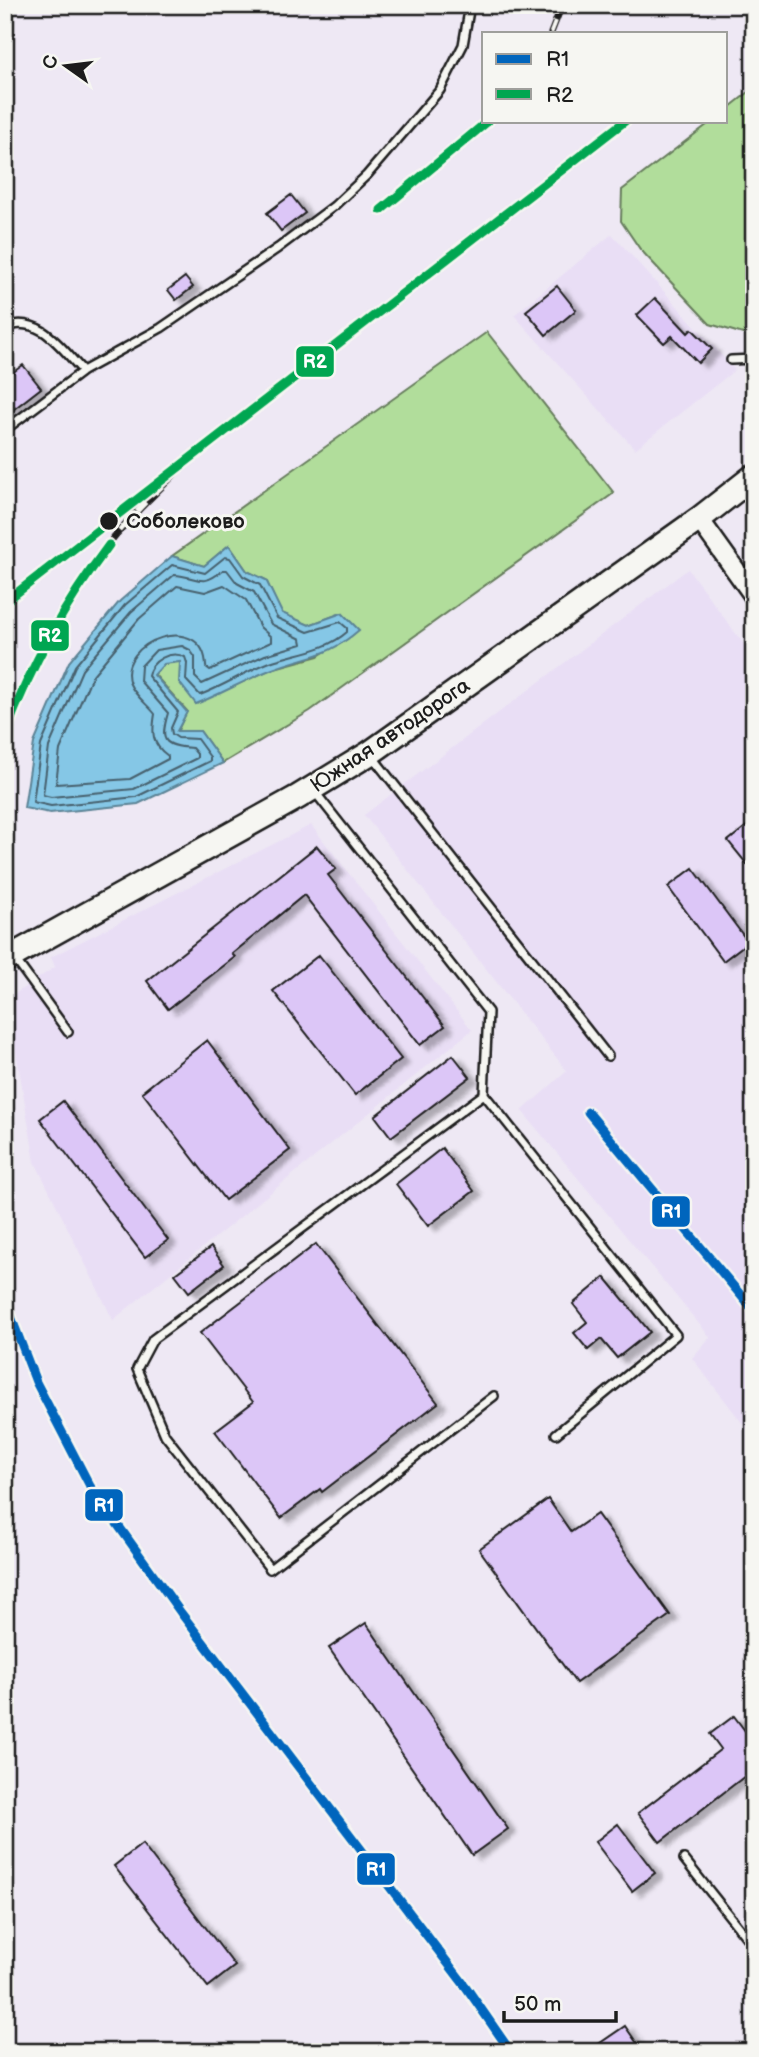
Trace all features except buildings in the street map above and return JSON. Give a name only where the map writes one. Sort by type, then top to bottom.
[{"type":"main road","name":"Южная автодорога","points":[[9,958],[312,789],[370,753],[699,519],[754,476]]},
{"type":"street","points":[[699,519],[754,596]]},
{"type":"lane","points":[[5,430],[83,371],[160,328],[278,248],[334,206],[367,175],[440,90],[463,45],[470,5]]},
{"type":"lane","points":[[5,327],[18,322],[37,327],[83,371]]},
{"type":"lane","points":[[731,360],[754,359]]},
{"type":"lane","points":[[370,753],[608,1056]]},
{"type":"lane","points":[[312,789],[488,1012],[484,1094],[676,1335],[556,1434]]},
{"type":"lane","points":[[9,958],[68,1032]]},
{"type":"lane","points":[[484,1094],[153,1339],[136,1369],[164,1435],[270,1569],[494,1396]]},
{"type":"lane","points":[[684,1859],[754,1947]]},
{"type":"shaded area","points":[[612,234],[735,370],[635,449],[514,315]]},
{"type":"shaded area","points":[[688,569],[754,658],[754,1438],[692,1358],[710,1337],[522,1111],[567,1071],[364,815]]},
{"type":"shaded area","points":[[311,825],[472,1030],[113,1320],[35,1162],[7,999],[55,967],[51,957]]},
{"type":"green space","points":[[754,88],[754,337],[710,324],[640,249],[621,221],[622,190],[711,122],[728,122],[728,108]]},
{"type":"green space","points":[[487,332],[614,493],[310,711],[223,763],[200,731],[177,732],[187,711],[154,674],[164,664],[180,661],[196,704],[271,669],[318,656],[358,630],[342,613],[309,625],[281,613],[266,580],[247,571],[229,545],[204,566],[172,556]]},
{"type":"water","points":[[229,545],[247,571],[266,580],[282,613],[309,625],[342,613],[359,630],[326,651],[270,670],[196,704],[179,682],[180,662],[164,664],[154,675],[187,712],[177,731],[200,731],[223,763],[138,804],[50,813],[24,808],[34,743],[69,662],[120,601],[172,556],[204,566]]},
{"type":"railway","points":[[551,32],[562,5]]},
{"type":"railway","points":[[381,210],[487,122]]},
{"type":"railway","points":[[5,734],[52,631],[97,559],[136,513],[206,446]]},
{"type":"railway","points":[[588,1112],[754,1311]]},
{"type":"railway","points":[[5,1301],[36,1382],[90,1486],[181,1613],[466,1987],[511,2052]]},
{"type":"transit line","name":"R2","points":[[381,210],[487,122]]},
{"type":"transit line","name":"R2","points":[[5,602],[624,122]]},
{"type":"transit line","name":"R2","points":[[5,734],[50,635],[109,545]]},
{"type":"transit line","name":"R1","points":[[588,1112],[754,1311]]},
{"type":"transit line","name":"R1","points":[[5,1301],[36,1382],[90,1486],[181,1613],[466,1987],[511,2052]]},
{"type":"place","name":"Соболеково","points":[[109,521]]}]
